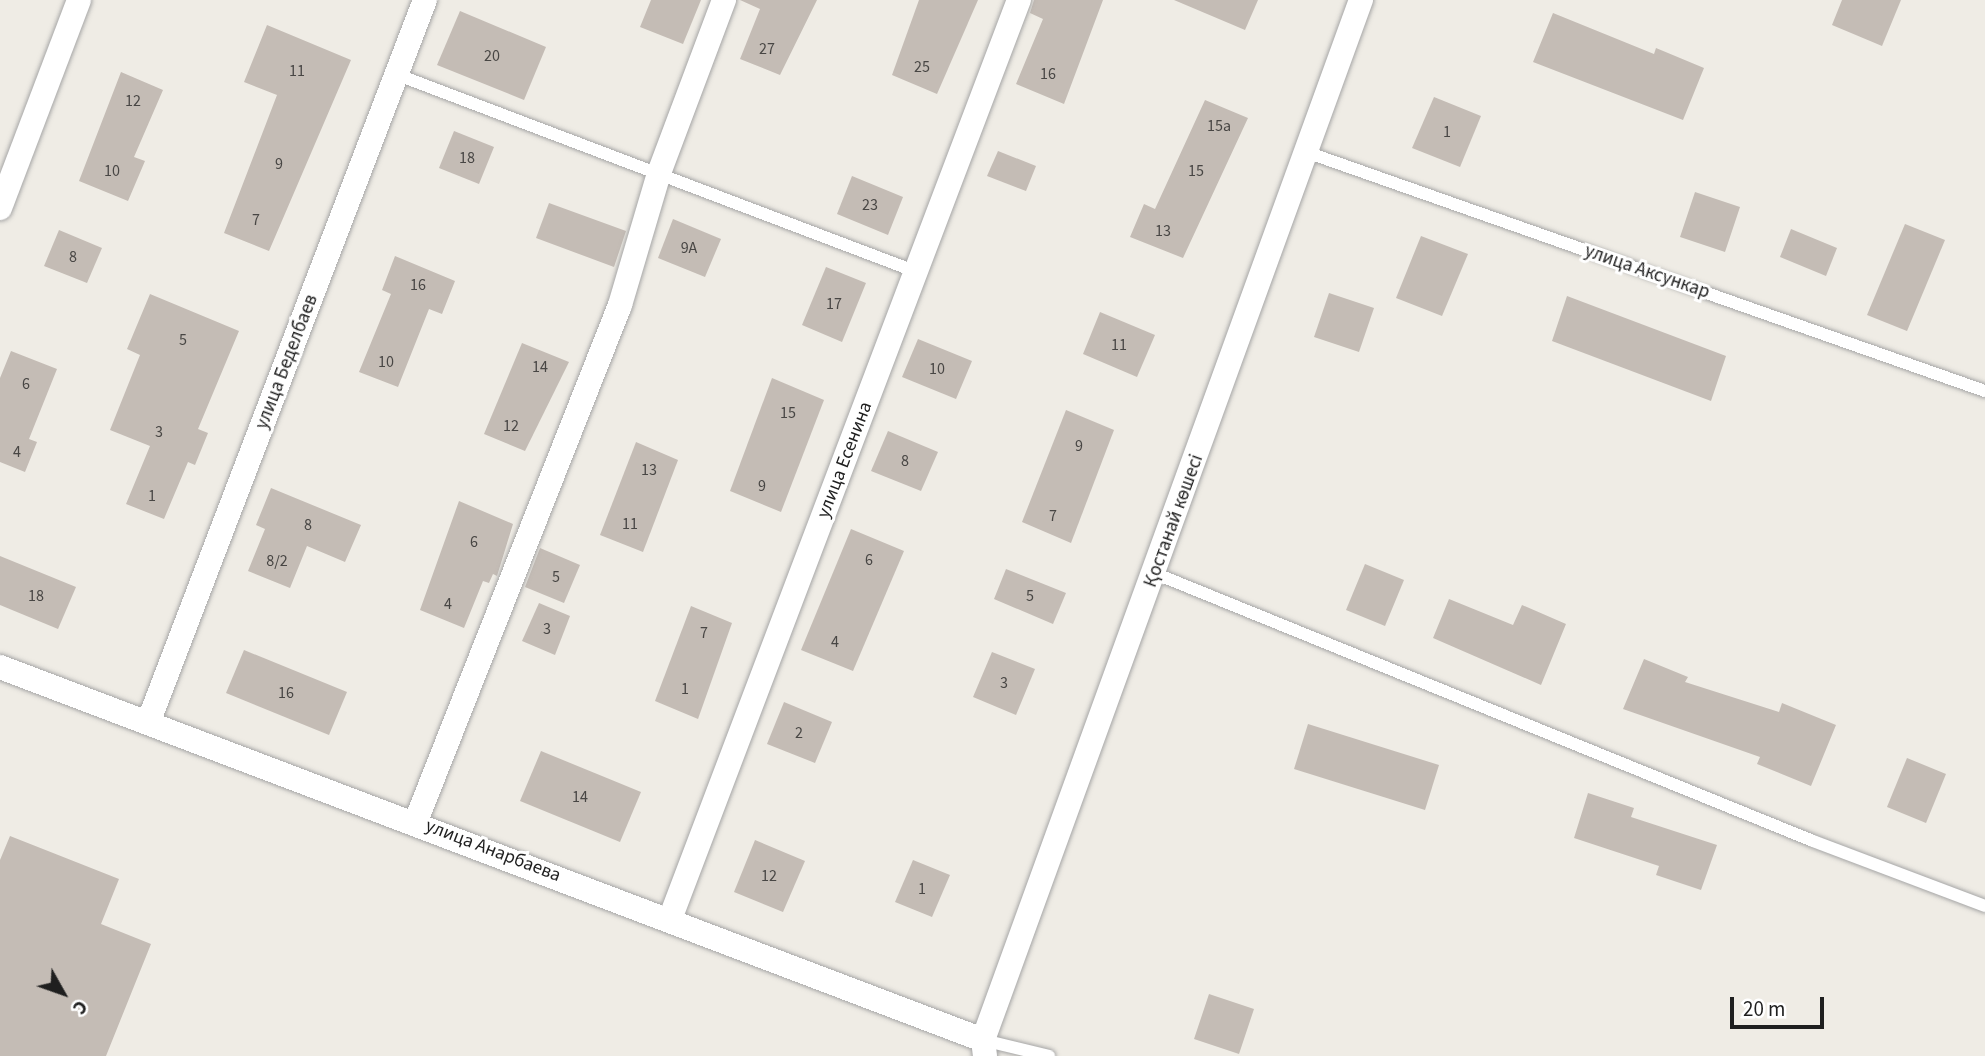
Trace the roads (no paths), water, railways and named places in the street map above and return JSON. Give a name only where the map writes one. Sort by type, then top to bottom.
[{"type":"street","points":[[0,208],[79,0]]},
{"type":"street","name":"улица Беделбаев","points":[[148,723],[425,0]]},
{"type":"street","points":[[416,821],[620,304],[659,173],[724,0]]},
{"type":"street","name":"улица Есенина","points":[[670,919],[1019,0]]},
{"type":"street","name":"Қостанай көшесі","points":[[984,1048],[1362,0]]},
{"type":"street","name":"улица Анарбаева","points":[[0,667],[416,821],[670,919],[984,1048]]},
{"type":"lane","points":[[398,75],[917,272]]},
{"type":"lane","name":"улица Аксункар","points":[[1309,153],[1985,391]]},
{"type":"lane","points":[[1154,573],[1813,841],[1985,906]]},
{"type":"lane","points":[[984,1048],[1049,1056]]}]
